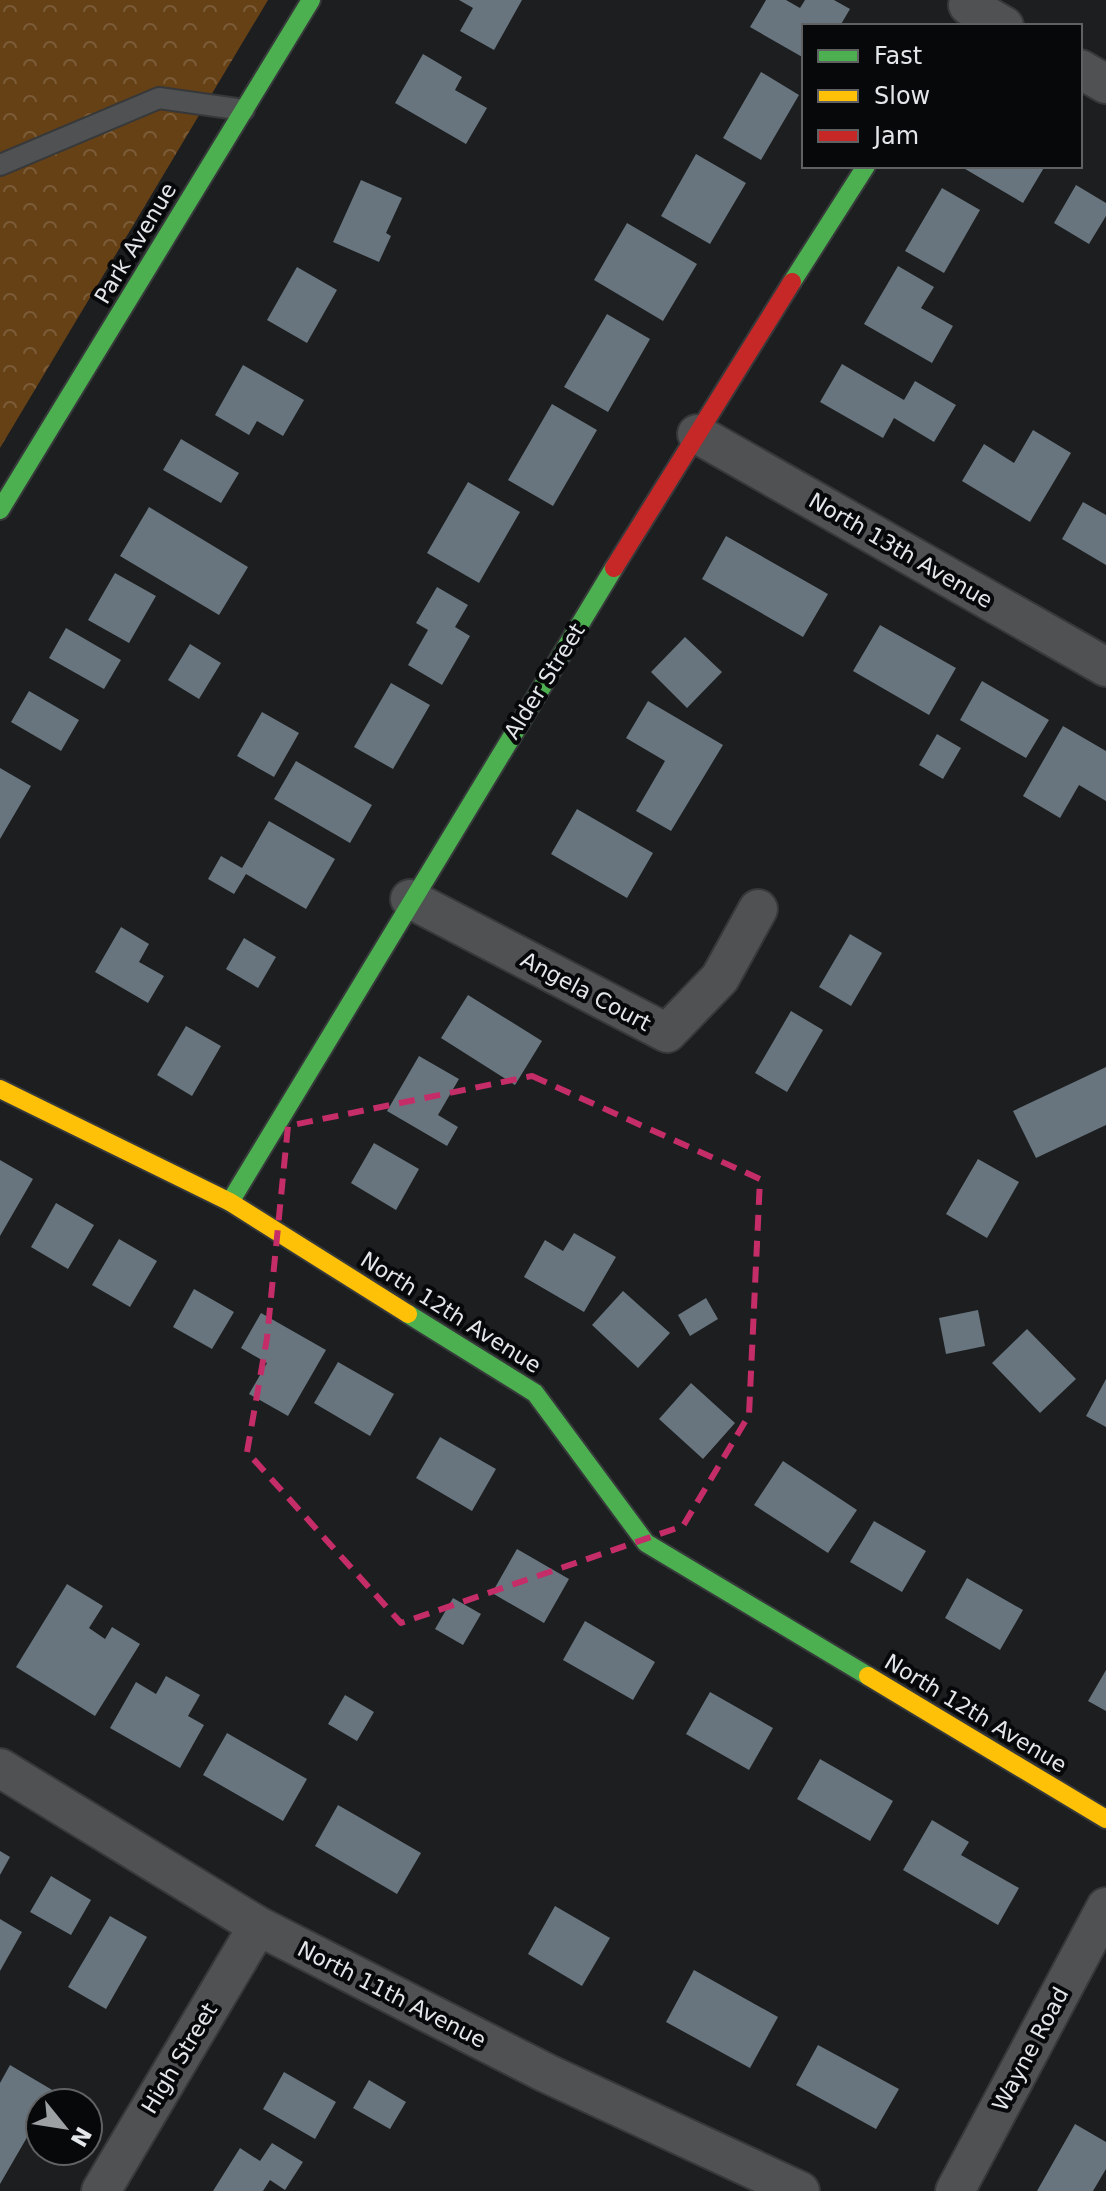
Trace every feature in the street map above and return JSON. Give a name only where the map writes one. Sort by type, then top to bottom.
[{"type":"street","name":"Park Avenue","points":[[0,510],[311,0]]},
{"type":"street","points":[[964,10],[999,24]]},
{"type":"street","points":[[1082,70],[1106,84]]},
{"type":"street","name":"Alder Street","points":[[230,1202],[410,899],[865,168]]},
{"type":"street","name":"North 13th Avenue","points":[[697,434],[1106,667]]},
{"type":"street","name":"Angela Court","points":[[410,899],[667,1033],[720,978],[758,909]]},
{"type":"street","name":"North 12th Avenue","points":[[0,1089],[230,1202],[535,1393],[646,1543],[1106,1819]]},
{"type":"street","name":"North 11th Avenue","points":[[0,1768],[258,1926],[546,2073],[800,2191]]},
{"type":"street","name":"Wayne Road","points":[[955,2191],[1106,1907]]},
{"type":"street","name":"High Street","points":[[101,2191],[258,1926]]},
{"type":"lane","points":[[0,165],[159,98],[244,110]]},
{"type":"highlighted area","points":[[532,1076],[760,1179],[749,1415],[683,1526],[401,1623],[247,1452],[267,1338],[288,1126]]},
{"type":"green space","points":[[0,0],[268,0],[0,448]]},
{"type":"building","points":[[459,0],[522,0],[494,50],[460,31],[473,8]]},
{"type":"building","points":[[766,0],[786,0],[800,8],[805,0],[834,0],[850,9],[841,24],[802,24],[802,57],[750,27]]},
{"type":"building","points":[[423,54],[462,77],[455,90],[487,108],[466,144],[395,103]]},
{"type":"building","points":[[761,72],[799,95],[761,160],[723,138]]},
{"type":"building","points":[[696,154],[746,183],[710,244],[661,216]]},
{"type":"building","points":[[963,168],[1044,168],[1023,203]]},
{"type":"building","points":[[361,180],[402,198],[386,233],[391,236],[379,262],[333,242]]},
{"type":"building","points":[[1076,185],[1106,203],[1106,216],[1089,244],[1054,223]]},
{"type":"building","points":[[942,188],[980,210],[944,273],[905,251]]},
{"type":"building","points":[[627,223],[697,264],[663,321],[594,280]]},
{"type":"building","points":[[898,266],[934,287],[921,308],[953,326],[932,363],[864,324]]},
{"type":"building","points":[[297,267],[337,290],[307,343],[267,320]]},
{"type":"building","points":[[607,314],[650,339],[608,412],[564,387]]},
{"type":"building","points":[[842,364],[904,400],[915,381],[956,405],[934,442],[894,418],[883,438],[820,402]]},
{"type":"building","points":[[243,365],[304,400],[283,436],[257,421],[249,435],[215,415]]},
{"type":"building","points":[[552,404],[597,430],[553,506],[508,480]]},
{"type":"building","points":[[1033,430],[1071,453],[1030,522],[962,481],[984,444],[1014,463]]},
{"type":"building","points":[[181,439],[239,473],[221,503],[163,470]]},
{"type":"building","points":[[468,482],[520,512],[479,583],[427,553]]},
{"type":"building","points":[[1083,502],[1106,515],[1106,565],[1062,539]]},
{"type":"building","points":[[149,507],[248,567],[219,615],[120,556]]},
{"type":"building","points":[[726,536],[828,594],[803,637],[702,579]]},
{"type":"building","points":[[115,573],[156,596],[129,643],[88,620]]},
{"type":"building","points":[[437,587],[468,605],[455,627],[470,636],[442,685],[408,665],[428,630],[416,623]]},
{"type":"building","points":[[880,625],[956,668],[929,715],[853,671]]},
{"type":"building","points":[[66,628],[121,660],[104,689],[49,658]]},
{"type":"building","points":[[685,637],[722,672],[687,708],[651,672]]},
{"type":"building","points":[[190,644],[221,663],[199,699],[168,680]]},
{"type":"building","points":[[982,681],[1049,720],[1026,758],[960,720]]},
{"type":"building","points":[[391,683],[430,705],[393,769],[354,747]]},
{"type":"building","points":[[29,691],[79,720],[61,751],[11,722]]},
{"type":"building","points":[[648,701],[723,745],[671,831],[636,811],[665,761],[626,738]]},
{"type":"building","points":[[262,712],[299,733],[274,777],[237,756]]},
{"type":"building","points":[[1063,726],[1106,751],[1106,801],[1079,785],[1060,818],[1023,796]]},
{"type":"building","points":[[937,734],[961,748],[943,779],[919,765]]},
{"type":"building","points":[[296,761],[372,805],[350,843],[274,799]]},
{"type":"building","points":[[0,768],[31,786],[0,839]]},
{"type":"building","points":[[577,809],[653,853],[627,898],[551,854]]},
{"type":"building","points":[[269,821],[335,859],[306,909],[246,874],[234,894],[208,879],[221,856],[242,868]]},
{"type":"building","points":[[121,927],[149,944],[139,962],[164,976],[148,1003],[95,972]]},
{"type":"building","points":[[850,934],[882,953],[851,1006],[819,987]]},
{"type":"building","points":[[244,938],[276,957],[258,988],[226,969]]},
{"type":"building","points":[[468,995],[542,1041],[515,1085],[441,1038]]},
{"type":"building","points":[[791,1011],[823,1030],[787,1092],[755,1073]]},
{"type":"building","points":[[186,1026],[221,1046],[192,1096],[157,1075]]},
{"type":"building","points":[[419,1056],[459,1079],[438,1115],[458,1127],[447,1146],[387,1111]]},
{"type":"building","points":[[1106,1067],[1106,1125],[1036,1158],[1013,1111]]},
{"type":"building","points":[[374,1143],[419,1169],[396,1210],[351,1183]]},
{"type":"building","points":[[978,1159],[1019,1182],[987,1238],[946,1214]]},
{"type":"building","points":[[0,1160],[33,1179],[0,1236]]},
{"type":"building","points":[[56,1203],[94,1225],[68,1269],[31,1247]]},
{"type":"building","points":[[574,1233],[616,1257],[584,1312],[524,1277],[545,1240],[563,1251]]},
{"type":"building","points":[[119,1239],[157,1261],[130,1307],[92,1285]]},
{"type":"building","points":[[194,1289],[234,1312],[212,1349],[173,1327]]},
{"type":"building","points":[[623,1291],[670,1333],[638,1368],[592,1325]]},
{"type":"building","points":[[706,1298],[718,1319],[690,1336],[678,1315]]},
{"type":"building","points":[[978,1310],[985,1346],[946,1354],[939,1318]]},
{"type":"building","points":[[261,1313],[326,1350],[288,1416],[249,1394],[267,1363],[241,1348]]},
{"type":"building","points":[[1027,1329],[1076,1379],[1040,1413],[992,1363]]},
{"type":"building","points":[[338,1362],[394,1394],[370,1436],[314,1403]]},
{"type":"building","points":[[1106,1379],[1106,1427],[1086,1416]]},
{"type":"building","points":[[691,1383],[735,1423],[703,1459],[659,1419]]},
{"type":"building","points":[[440,1437],[496,1469],[472,1511],[416,1478]]},
{"type":"building","points":[[783,1461],[857,1510],[828,1553],[754,1505]]},
{"type":"building","points":[[874,1521],[926,1551],[902,1592],[850,1562]]},
{"type":"building","points":[[517,1549],[569,1579],[544,1623],[492,1593]]},
{"type":"building","points":[[967,1578],[1023,1610],[1000,1650],[945,1618]]},
{"type":"building","points":[[67,1584],[103,1606],[89,1628],[105,1639],[112,1627],[140,1644],[95,1716],[16,1667]]},
{"type":"building","points":[[453,1598],[481,1614],[463,1645],[435,1629]]},
{"type":"building","points":[[585,1621],[655,1662],[633,1700],[563,1660]]},
{"type":"building","points":[[1106,1670],[1106,1711],[1088,1701]]},
{"type":"building","points":[[166,1676],[200,1695],[188,1716],[204,1725],[180,1768],[110,1728],[136,1682],[156,1694]]},
{"type":"building","points":[[710,1692],[773,1728],[749,1770],[686,1734]]},
{"type":"building","points":[[345,1695],[374,1712],[357,1741],[328,1724]]},
{"type":"building","points":[[227,1733],[307,1779],[283,1821],[203,1775]]},
{"type":"building","points":[[820,1759],[893,1801],[870,1841],[797,1799]]},
{"type":"building","points":[[338,1805],[421,1853],[397,1894],[315,1846]]},
{"type":"building","points":[[932,1820],[969,1842],[961,1855],[1019,1888],[998,1925],[903,1870]]},
{"type":"building","points":[[0,1851],[10,1857],[0,1875]]},
{"type":"building","points":[[51,1876],[91,1900],[71,1935],[30,1912]]},
{"type":"building","points":[[555,1906],[610,1938],[582,1986],[528,1954]]},
{"type":"building","points":[[110,1916],[147,1937],[106,2009],[68,1987]]},
{"type":"building","points":[[0,1919],[22,1932],[0,1971]]},
{"type":"building","points":[[694,1970],[778,2017],[750,2068],[666,2022]]},
{"type":"building","points":[[818,2045],[899,2089],[876,2129],[796,2085]]},
{"type":"building","points":[[10,2065],[47,2087],[24,2087],[24,2143],[0,2184],[0,2083]]},
{"type":"building","points":[[284,2072],[336,2102],[315,2139],[263,2109]]},
{"type":"building","points":[[369,2080],[406,2102],[390,2129],[353,2108]]},
{"type":"building","points":[[1075,2124],[1106,2142],[1106,2169],[1093,2191],[1037,2191]]},
{"type":"building","points":[[272,2143],[303,2162],[285,2190],[270,2180],[263,2191],[213,2191],[240,2148],[260,2161]]},
{"type":"traffic: fast","points":[[0,510],[311,0]]},
{"type":"traffic: fast","points":[[792,282],[865,168]]},
{"type":"traffic: fast","points":[[230,1202],[614,568]]},
{"type":"traffic: fast","points":[[408,1314],[535,1393],[646,1543],[868,1676]]},
{"type":"traffic: slow","points":[[0,1089],[230,1202],[408,1314]]},
{"type":"traffic: slow","points":[[868,1676],[1106,1819]]},
{"type":"traffic: jam","points":[[614,568],[792,282]]}]
